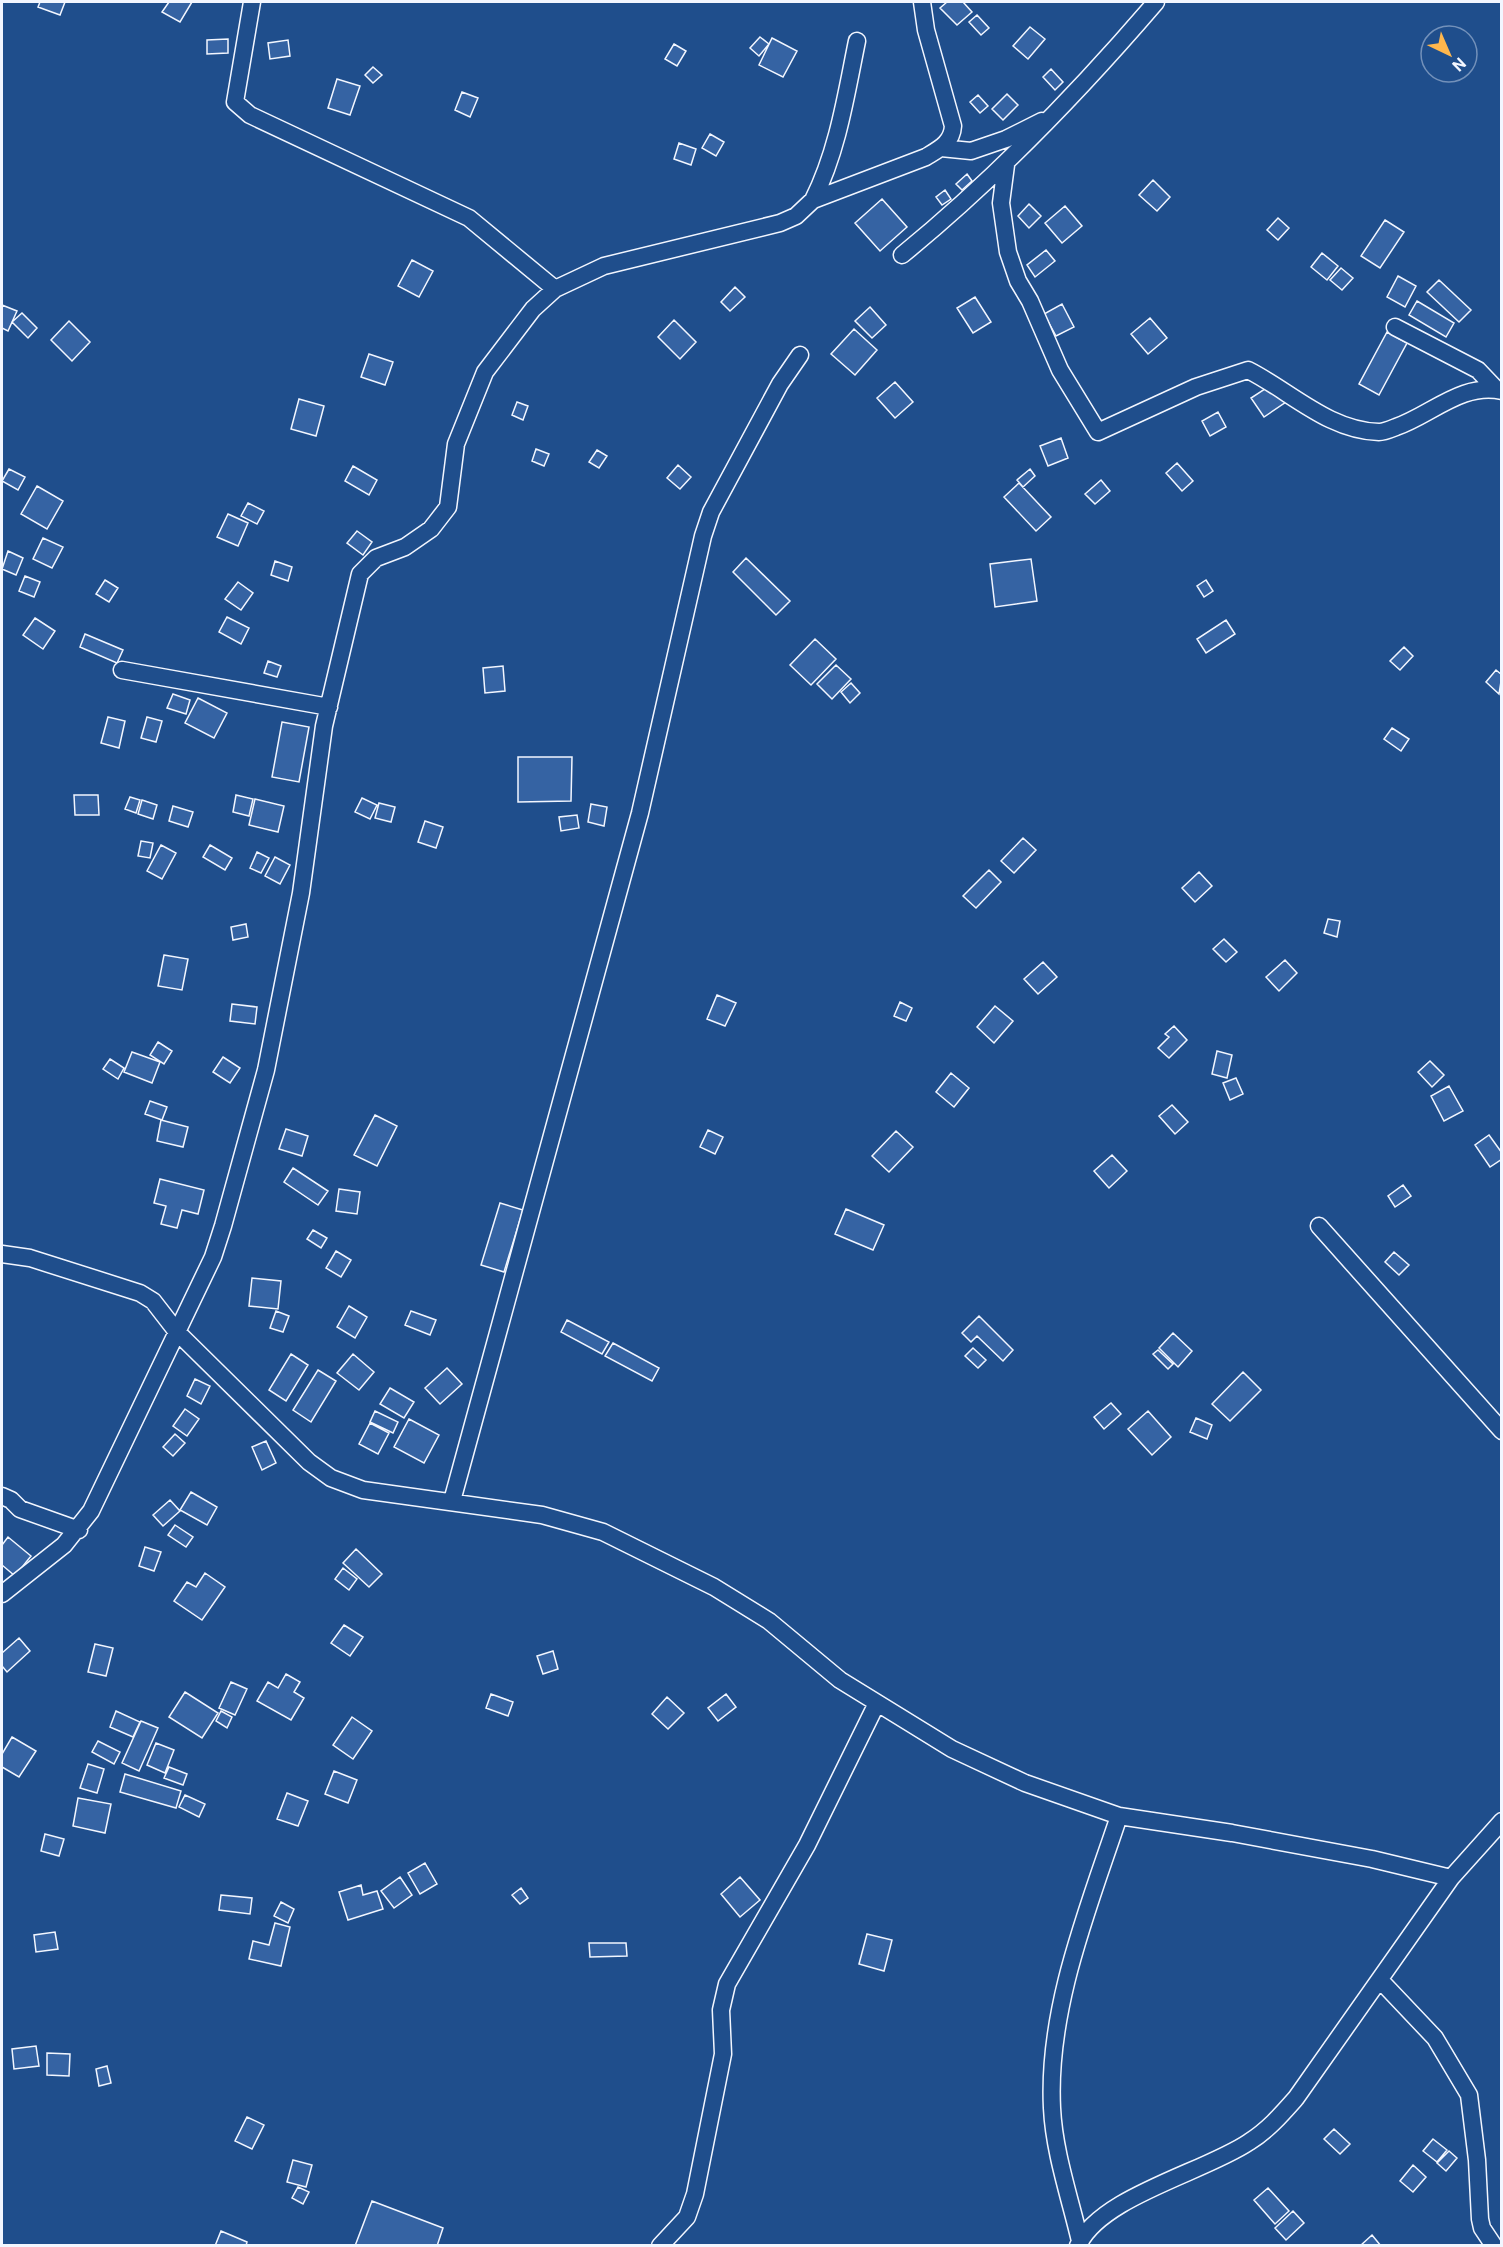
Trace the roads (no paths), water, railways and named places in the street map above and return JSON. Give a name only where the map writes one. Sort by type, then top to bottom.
[{"type":"street","points":[[252,2],[235,102],[250,115],[469,218],[555,289]]},
{"type":"street","points":[[813,200],[926,157],[950,139],[952,126],[926,30],[922,2]]},
{"type":"street","points":[[902,255],[1006,165],[1101,66],[1156,2]]},
{"type":"street","points":[[2,1594],[64,1545],[79,1530],[92,1511],[213,1257],[266,1070],[300,893],[329,707],[360,574],[376,558],[405,547],[431,529],[448,507],[456,444],[485,372],[533,309],[555,289],[604,266],[780,223],[796,216],[813,200],[823,181],[838,135],[857,41]]},
{"type":"street","points":[[941,147],[971,151],[1006,139],[1053,116]]},
{"type":"street","points":[[1006,165],[1001,203],[1008,252],[1018,281],[1030,301],[1060,370],[1098,432],[1196,387],[1248,370],[1277,385],[1315,412],[1342,425],[1380,432],[1412,422],[1442,402],[1486,388],[1499,391]]},
{"type":"street","points":[[1395,327],[1478,370],[1499,391]]},
{"type":"street","points":[[452,1501],[640,813],[703,536],[711,512],[775,393],[801,355]]},
{"type":"street","points":[[122,669],[329,707]]},
{"type":"street","points":[[1319,1226],[1502,1431]]},
{"type":"street","points":[[2,1254],[30,1258],[140,1293],[153,1301],[177,1332],[309,1462],[332,1478],[363,1490],[452,1501],[560,1519],[603,1532],[714,1587],[769,1622],[840,1680],[962,1754],[1025,1783],[1119,1816],[1244,1835],[1372,1859],[1451,1878]]},
{"type":"street","points":[[2,1496],[11,1500],[20,1509],[79,1530]]},
{"type":"street","points":[[660,2246],[687,2217],[695,2194],[723,2054],[721,2010],[727,1984],[807,1845],[877,1703]]},
{"type":"street","points":[[1079,2243],[1052,2109],[1055,2043],[1070,1970],[1119,1816]]},
{"type":"street","points":[[1079,2243],[1091,2226],[1106,2213],[1209,2164],[1248,2143],[1271,2127],[1296,2098],[1451,1878],[1502,1821]]},
{"type":"street","points":[[1380,1980],[1435,2038],[1469,2094],[1477,2160],[1480,2218],[1482,2228],[1494,2246]]}]
